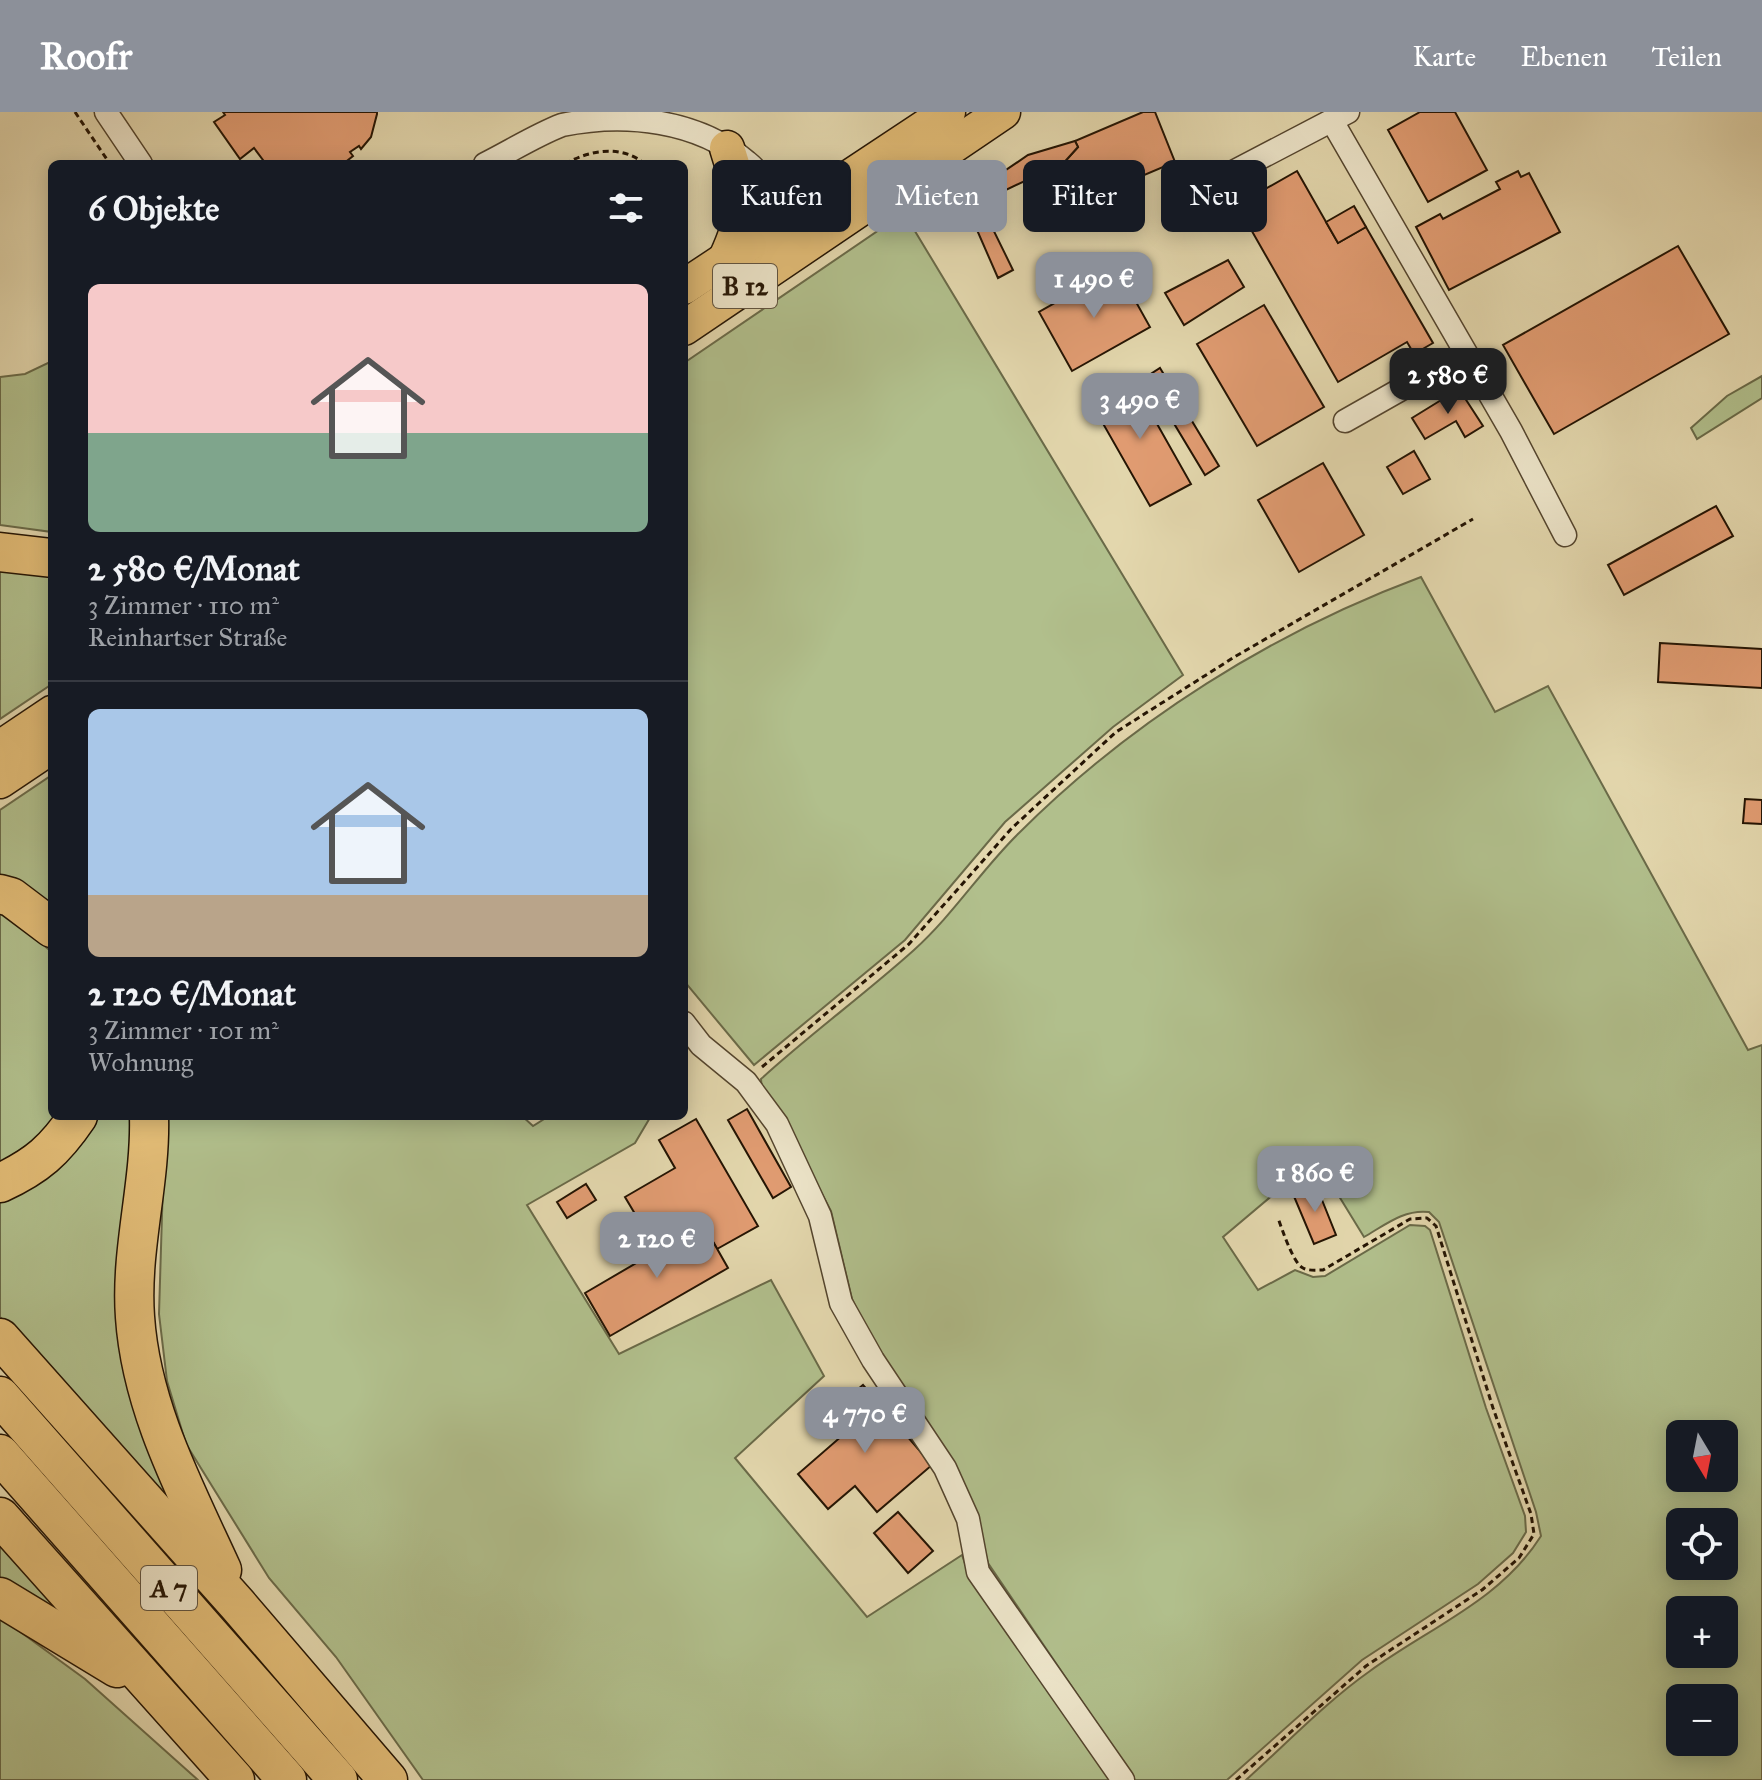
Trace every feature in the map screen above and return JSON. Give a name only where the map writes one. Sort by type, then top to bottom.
[{"type":"highway","points":[[0,552],[48,558]]},
{"type":"highway","points":[[0,894],[11,897],[48,925]]},
{"type":"highway","points":[[0,1183],[31,1168],[61,1141],[75,1120]]},
{"type":"highway","points":[[149,1120],[135,1316],[144,1381],[168,1451],[238,1605]]},
{"type":"highway","points":[[0,1338],[238,1605],[388,1780]]},
{"type":"highway","name":"A 7","points":[[0,1396],[338,1780]]},
{"type":"highway","name":"A 7","points":[[0,1454],[287,1780]]},
{"type":"highway","points":[[0,1517],[151,1690],[235,1780]]},
{"type":"highway","points":[[0,1597],[151,1690]]},
{"type":"main road","name":"B 12","points":[[851,188],[948,112]]},
{"type":"main road","name":"B 12","points":[[851,199],[1003,112]]},
{"type":"main road","points":[[726,258],[739,229],[743,198],[727,148]]},
{"type":"main road","name":"B 12","points":[[688,284],[726,258],[792,232]]},
{"type":"main road","name":"B 12","points":[[688,325],[795,232]]},
{"type":"main road","points":[[0,748],[48,716]]},
{"type":"main road","points":[[0,781],[48,749]]},
{"type":"street","points":[[106,112],[138,160]]},
{"type":"street","points":[[493,160],[564,124],[602,116],[647,114],[702,130],[745,160]]},
{"type":"street","points":[[1257,160],[1340,117],[1565,535]]},
{"type":"street","points":[[1345,421],[1465,353]]},
{"type":"street","points":[[688,1028],[701,1045],[746,1082],[777,1124],[820,1216],[841,1303],[873,1360],[945,1468],[968,1519],[978,1572],[1123,1780]]},
{"type":"path","points":[[75,112],[107,160]]},
{"type":"path","points":[[575,160],[604,149],[640,160]]},
{"type":"path","points":[[746,1082],[909,944],[1012,828],[1116,732],[1236,656],[1473,519]]},
{"type":"path","points":[[1236,1780],[1366,1666],[1482,1590],[1519,1558],[1534,1534],[1531,1514],[1493,1408],[1436,1226],[1427,1218],[1410,1219],[1323,1270],[1313,1270],[1303,1269],[1297,1263],[1278,1218]]},
{"type":"green space","points":[[876,232],[915,232],[1183,675],[1113,727],[1005,822],[905,940],[754,1065],[688,986],[688,360]]},
{"type":"green space","points":[[48,363],[48,531],[0,525],[0,377],[25,374]]},
{"type":"green space","points":[[1762,376],[1762,398],[1697,439],[1691,428],[1727,396]]},
{"type":"green space","points":[[0,569],[48,575],[48,687],[0,719]]},
{"type":"green space","points":[[1421,577],[1495,712],[1548,686],[1748,1050],[1762,1045],[1762,1780],[1246,1780],[1354,1683],[1485,1596],[1524,1559],[1541,1536],[1536,1512],[1439,1222],[1429,1212],[1411,1213],[1364,1237],[1318,1162],[1287,1183],[1223,1237],[1258,1290],[1295,1270],[1313,1277],[1325,1276],[1410,1225],[1425,1226],[1430,1230],[1486,1408],[1525,1516],[1526,1532],[1513,1553],[1478,1584],[1362,1660],[1227,1780],[1135,1780],[988,1563],[975,1515],[878,1356],[852,1299],[831,1211],[783,1119],[762,1090],[761,1079],[914,950],[1019,833],[1108,753],[1206,684],[1312,624]]},
{"type":"green space","points":[[48,778],[48,914],[0,885],[0,810]]},
{"type":"green space","points":[[0,914],[10,918],[48,949],[48,1120],[55,1120],[40,1137],[0,1163]]},
{"type":"green space","points":[[88,1120],[134,1120],[171,1506],[0,1317],[0,1199]]},
{"type":"green space","points":[[165,1120],[526,1120],[533,1126],[543,1120],[649,1120],[635,1143],[527,1205],[619,1354],[771,1280],[824,1376],[735,1458],[867,1617],[962,1555],[970,1578],[1110,1780],[423,1780],[336,1657],[269,1578],[186,1444],[167,1381],[159,1314]]},
{"type":"green space","points":[[0,1537],[98,1648],[0,1579]]},
{"type":"green space","points":[[0,1617],[85,1679],[198,1780],[0,1780]]},
{"type":"building","points":[[223,112],[377,112],[371,137],[361,149],[359,146],[350,152],[353,156],[348,160],[263,160],[254,148],[240,159],[214,122],[225,115]]},
{"type":"building","points":[[1143,112],[1155,112],[1174,160],[1161,160],[1161,168],[1145,175],[1145,160],[1066,160],[1078,147],[1075,141]]},
{"type":"building","points":[[1420,112],[1455,112],[1487,170],[1428,202],[1388,130]]},
{"type":"building","points":[[1075,141],[1078,147],[1066,160],[1023,160],[1023,182],[1007,189],[1007,169],[1028,155]]},
{"type":"building","points":[[1297,171],[1338,243],[1366,227],[1433,343],[1414,354],[1407,342],[1338,382],[1252,232],[1267,232],[1267,188]]},
{"type":"building","points":[[1518,171],[1521,177],[1529,173],[1560,232],[1449,290],[1416,227],[1440,214],[1443,219],[1500,189],[1496,182]]},
{"type":"building","points":[[1354,206],[1366,227],[1338,243],[1326,222]]},
{"type":"building","points":[[978,232],[994,232],[1013,270],[998,278]]},
{"type":"building","points":[[1678,246],[1729,334],[1554,434],[1503,345]]},
{"type":"building","points":[[1228,260],[1244,287],[1184,325],[1165,293]]},
{"type":"building","points":[[1117,268],[1150,327],[1072,371],[1039,312]]},
{"type":"building","points":[[1264,305],[1324,407],[1257,446],[1197,344]]},
{"type":"building","points":[[1160,368],[1219,466],[1205,475],[1146,377]]},
{"type":"building","points":[[1130,376],[1191,484],[1150,506],[1089,399]]},
{"type":"building","points":[[1459,389],[1483,426],[1465,437],[1456,421],[1425,439],[1412,418]]},
{"type":"building","points":[[1414,451],[1430,479],[1403,494],[1387,467]]},
{"type":"building","points":[[1323,463],[1364,535],[1299,572],[1258,500]]},
{"type":"building","points":[[1716,506],[1733,536],[1624,595],[1608,565]]},
{"type":"building","points":[[1660,643],[1762,649],[1762,688],[1658,682]]},
{"type":"building","points":[[1745,799],[1762,800],[1762,824],[1743,823]]},
{"type":"building","points":[[747,1109],[791,1187],[773,1198],[728,1120]]},
{"type":"building","points":[[696,1119],[758,1226],[717,1249],[703,1224],[657,1251],[625,1197],[675,1168],[659,1140]]},
{"type":"building","points":[[586,1184],[596,1200],[567,1218],[557,1202]]},
{"type":"building","points":[[1316,1185],[1336,1235],[1314,1244],[1293,1194]]},
{"type":"building","points":[[703,1224],[728,1268],[610,1336],[585,1293]]},
{"type":"building","points":[[863,1385],[932,1465],[877,1512],[855,1486],[828,1509],[798,1474],[843,1435],[826,1416]]},
{"type":"building","points":[[898,1512],[933,1551],[908,1573],[874,1533]]}]
